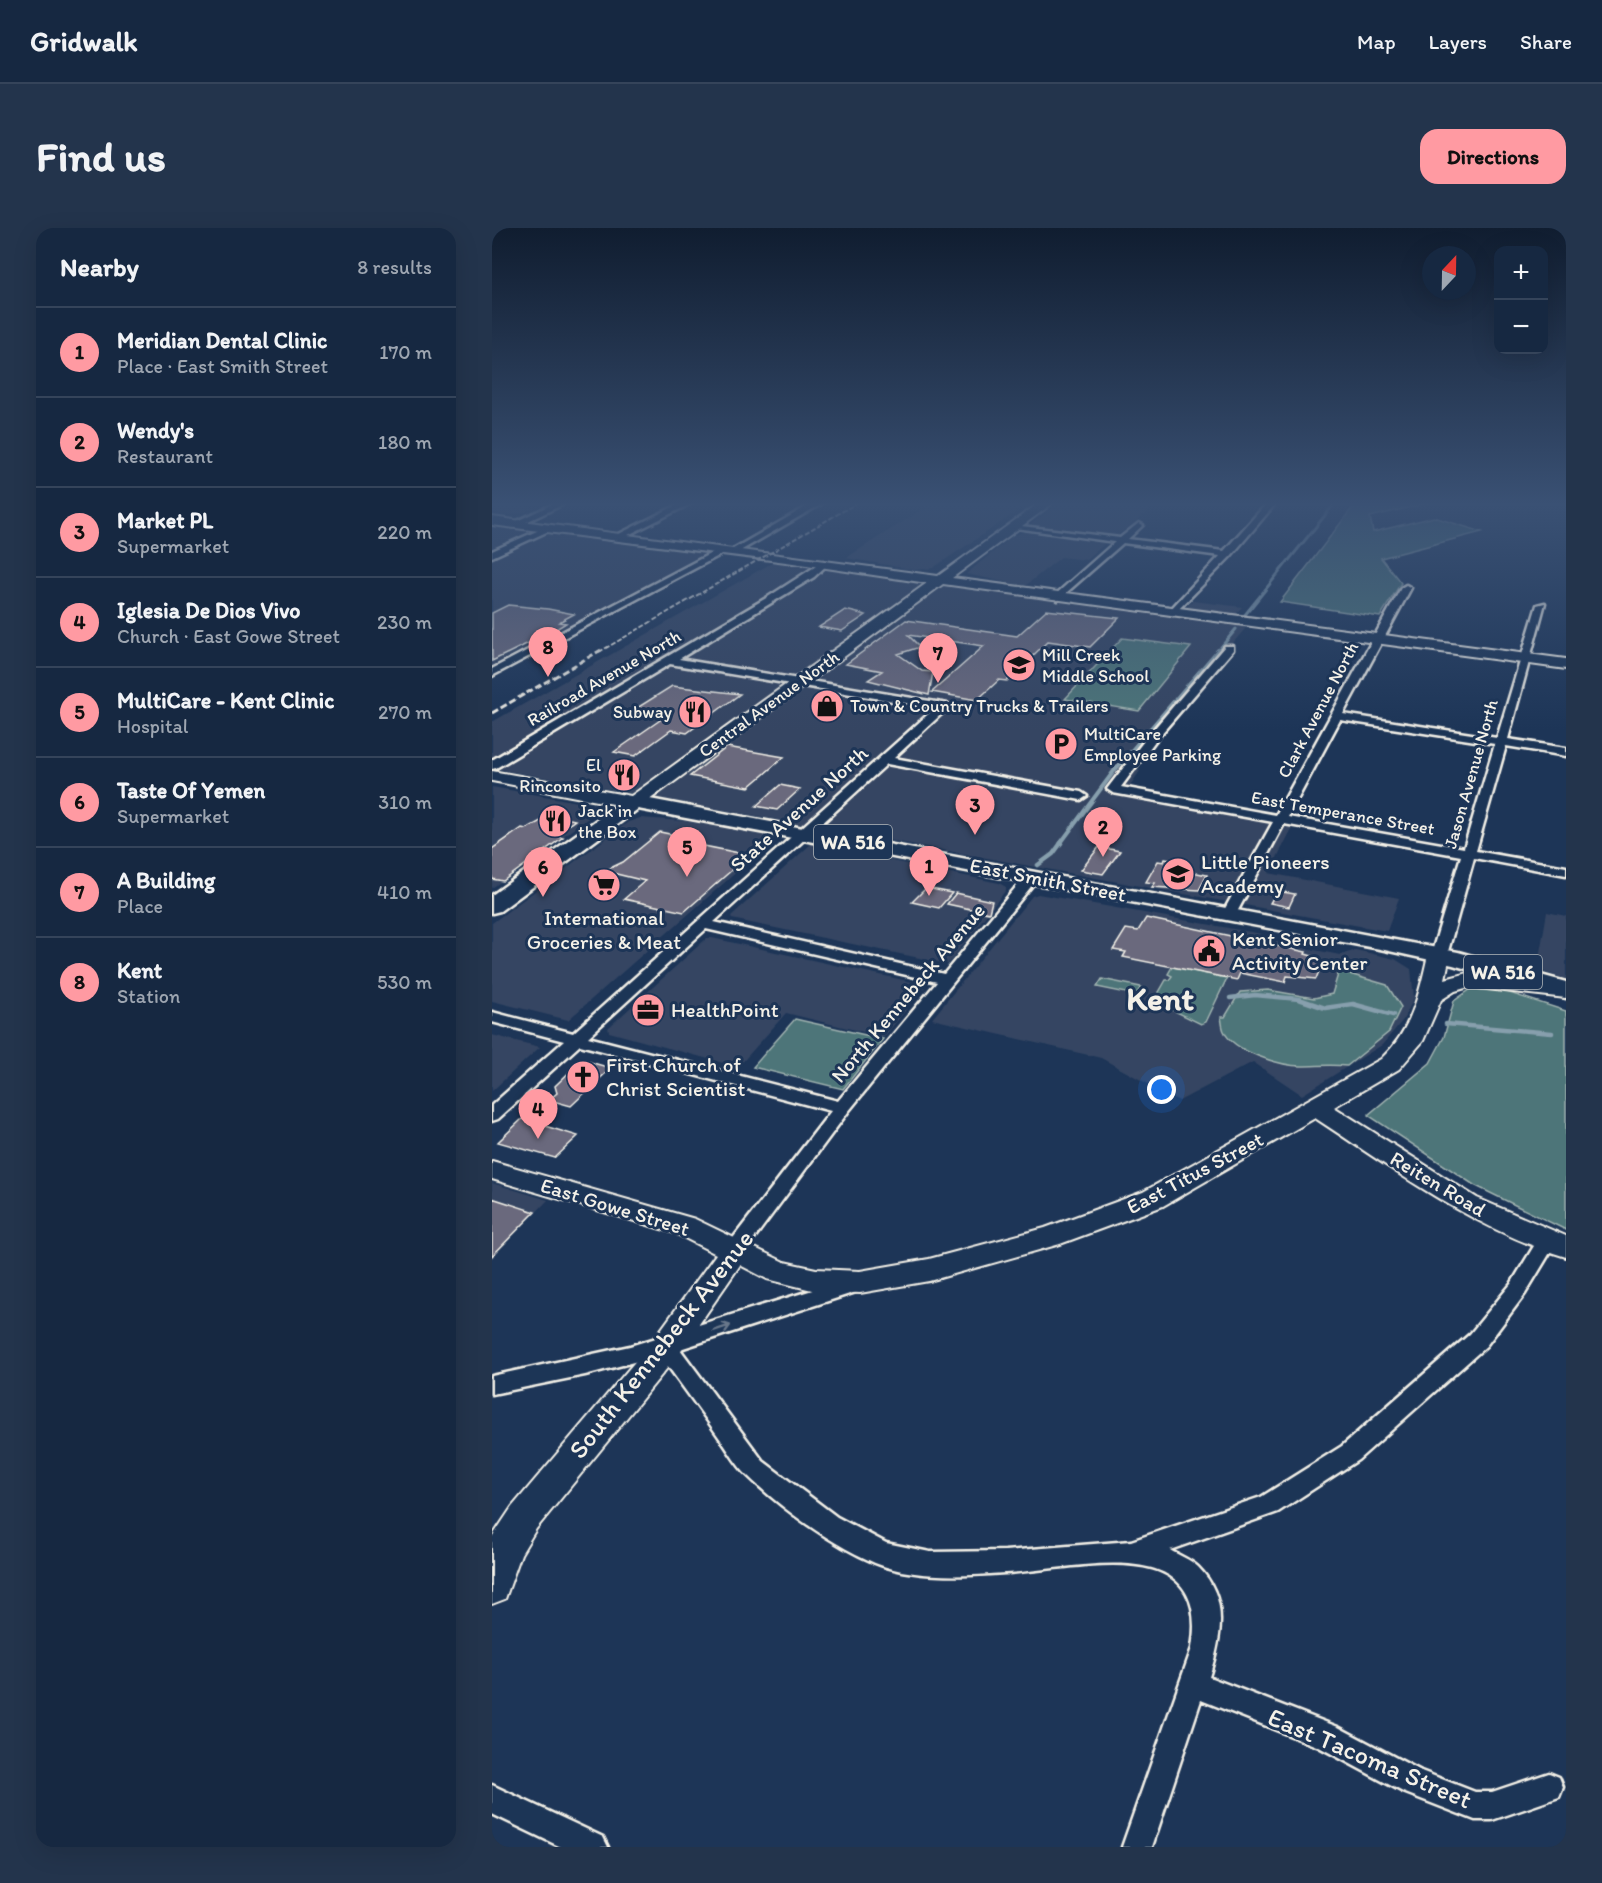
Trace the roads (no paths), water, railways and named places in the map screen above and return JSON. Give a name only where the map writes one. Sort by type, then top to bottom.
[{"type":"main road","points":[[908,579],[940,580]]},
{"type":"main road","points":[[932,579],[1566,664]]},
{"type":"main road","name":"Central Avenue North","points":[[492,906],[940,580]]},
{"type":"main road","name":"East Smith Street","points":[[492,776],[805,832],[1031,878],[1439,955],[1566,991]]},
{"type":"main road","name":"East Titus Street","points":[[734,1251],[777,1271],[816,1280],[867,1281],[949,1265],[1102,1220],[1153,1198],[1390,1064],[1405,1052],[1423,1022],[1439,955]]},
{"type":"main road","points":[[1430,997],[1447,986],[1468,980],[1566,991]]},
{"type":"main road","name":"Reiten Road","points":[[1317,1107],[1467,1205],[1557,1244]]},
{"type":"main road","name":"East Gowe Street","points":[[492,1170],[685,1226],[734,1251]]},
{"type":"main road","name":"South Kennebeck Avenue","points":[[492,1587],[505,1548],[524,1518],[666,1347],[734,1251]]},
{"type":"street","points":[[492,673],[669,579]]},
{"type":"street","name":"Railroad Avenue North","points":[[492,765],[666,660],[709,638],[805,579]]},
{"type":"street","points":[[1058,597],[1079,579]]},
{"type":"street","points":[[1173,612],[1205,579]]},
{"type":"street","name":"Clark Avenue North","points":[[1229,914],[1406,588]]},
{"type":"street","name":"Jason Avenue North","points":[[1439,955],[1524,658],[1542,605]]},
{"type":"street","name":"East Temperance Street","points":[[1229,648],[1151,739],[1113,789],[1566,872]]},
{"type":"street","points":[[666,660],[801,682]]},
{"type":"street","name":"State Avenue North","points":[[492,1115],[944,706],[801,682]]},
{"type":"street","points":[[1336,716],[1566,752]]},
{"type":"street","points":[[885,760],[1081,796]]},
{"type":"street","name":"North Kennebeck Avenue","points":[[842,1108],[1031,878]]},
{"type":"street","points":[[704,924],[949,980]]},
{"type":"street","points":[[492,1017],[842,1108]]},
{"type":"street","name":"South Kennebeck Avenue","points":[[734,1251],[842,1108]]},
{"type":"street","points":[[666,1347],[755,1468],[828,1524],[882,1554],[930,1563],[1005,1562],[1134,1551],[1269,1505],[1350,1453],[1478,1340],[1557,1244]]},
{"type":"street","name":"East Titus Street","points":[[492,1385],[547,1376],[666,1347],[867,1281]]},
{"type":"street","points":[[1134,1551],[1161,1558],[1188,1574],[1204,1596],[1209,1623],[1205,1648],[1137,1847]]},
{"type":"street","name":"East Tacoma Street","points":[[1192,1683],[1328,1737],[1413,1782],[1475,1806],[1492,1806],[1549,1787]]},
{"type":"street","points":[[492,1799],[593,1847]]},
{"type":"waterway","points":[[1244,616],[1274,579]]},
{"type":"waterway","points":[[1217,652],[1236,629]]},
{"type":"waterway","points":[[1060,844],[1114,771],[1218,650]]},
{"type":"waterway","points":[[1038,865],[1053,854],[1061,843]]},
{"type":"waterway","points":[[1230,998],[1255,995],[1299,999],[1325,1008],[1353,1004],[1393,1015]]},
{"type":"waterway","points":[[1446,1024],[1552,1033]]},
{"type":"railway","points":[[599,652],[726,579]]},
{"type":"railway","points":[[492,713],[601,650]]},
{"type":"place","name":"Mill Creek Middle School","points":[[1019,665]]},
{"type":"place","name":"Kent","points":[[548,677]]},
{"type":"place","name":"A Building","points":[[938,683]]},
{"type":"place","name":"Town & Country Trucks & Trailers","points":[[827,706]]},
{"type":"place","name":"Subway","points":[[695,712]]},
{"type":"place","name":"MultiCare Employee Parking","points":[[1061,744]]},
{"type":"place","name":"El Rinconsito","points":[[624,775]]},
{"type":"place","name":"Jack in the Box","points":[[555,821]]},
{"type":"place","name":"Market PL","points":[[975,835]]},
{"type":"place","name":"Wendy's","points":[[1103,857]]},
{"type":"place","name":"Little Pioneers Academy","points":[[1178,874]]},
{"type":"place","name":"MultiCare - Kent Clinic","points":[[687,877]]},
{"type":"place","name":"International Groceries & Meat","points":[[604,885]]},
{"type":"place","name":"Meridian Dental Clinic","points":[[929,896]]},
{"type":"place","name":"Taste Of Yemen","points":[[543,897]]},
{"type":"place","name":"Kent Senior Activity Center","points":[[1209,951]]},
{"type":"place","name":"HealthPoint","points":[[648,1010]]},
{"type":"place","name":"First Church of Christ Scientist","points":[[583,1077]]},
{"type":"place","name":"Iglesia De Dios Vivo","points":[[538,1139]]},
{"type":"district","name":"Kent","points":[[1160,998]]}]
